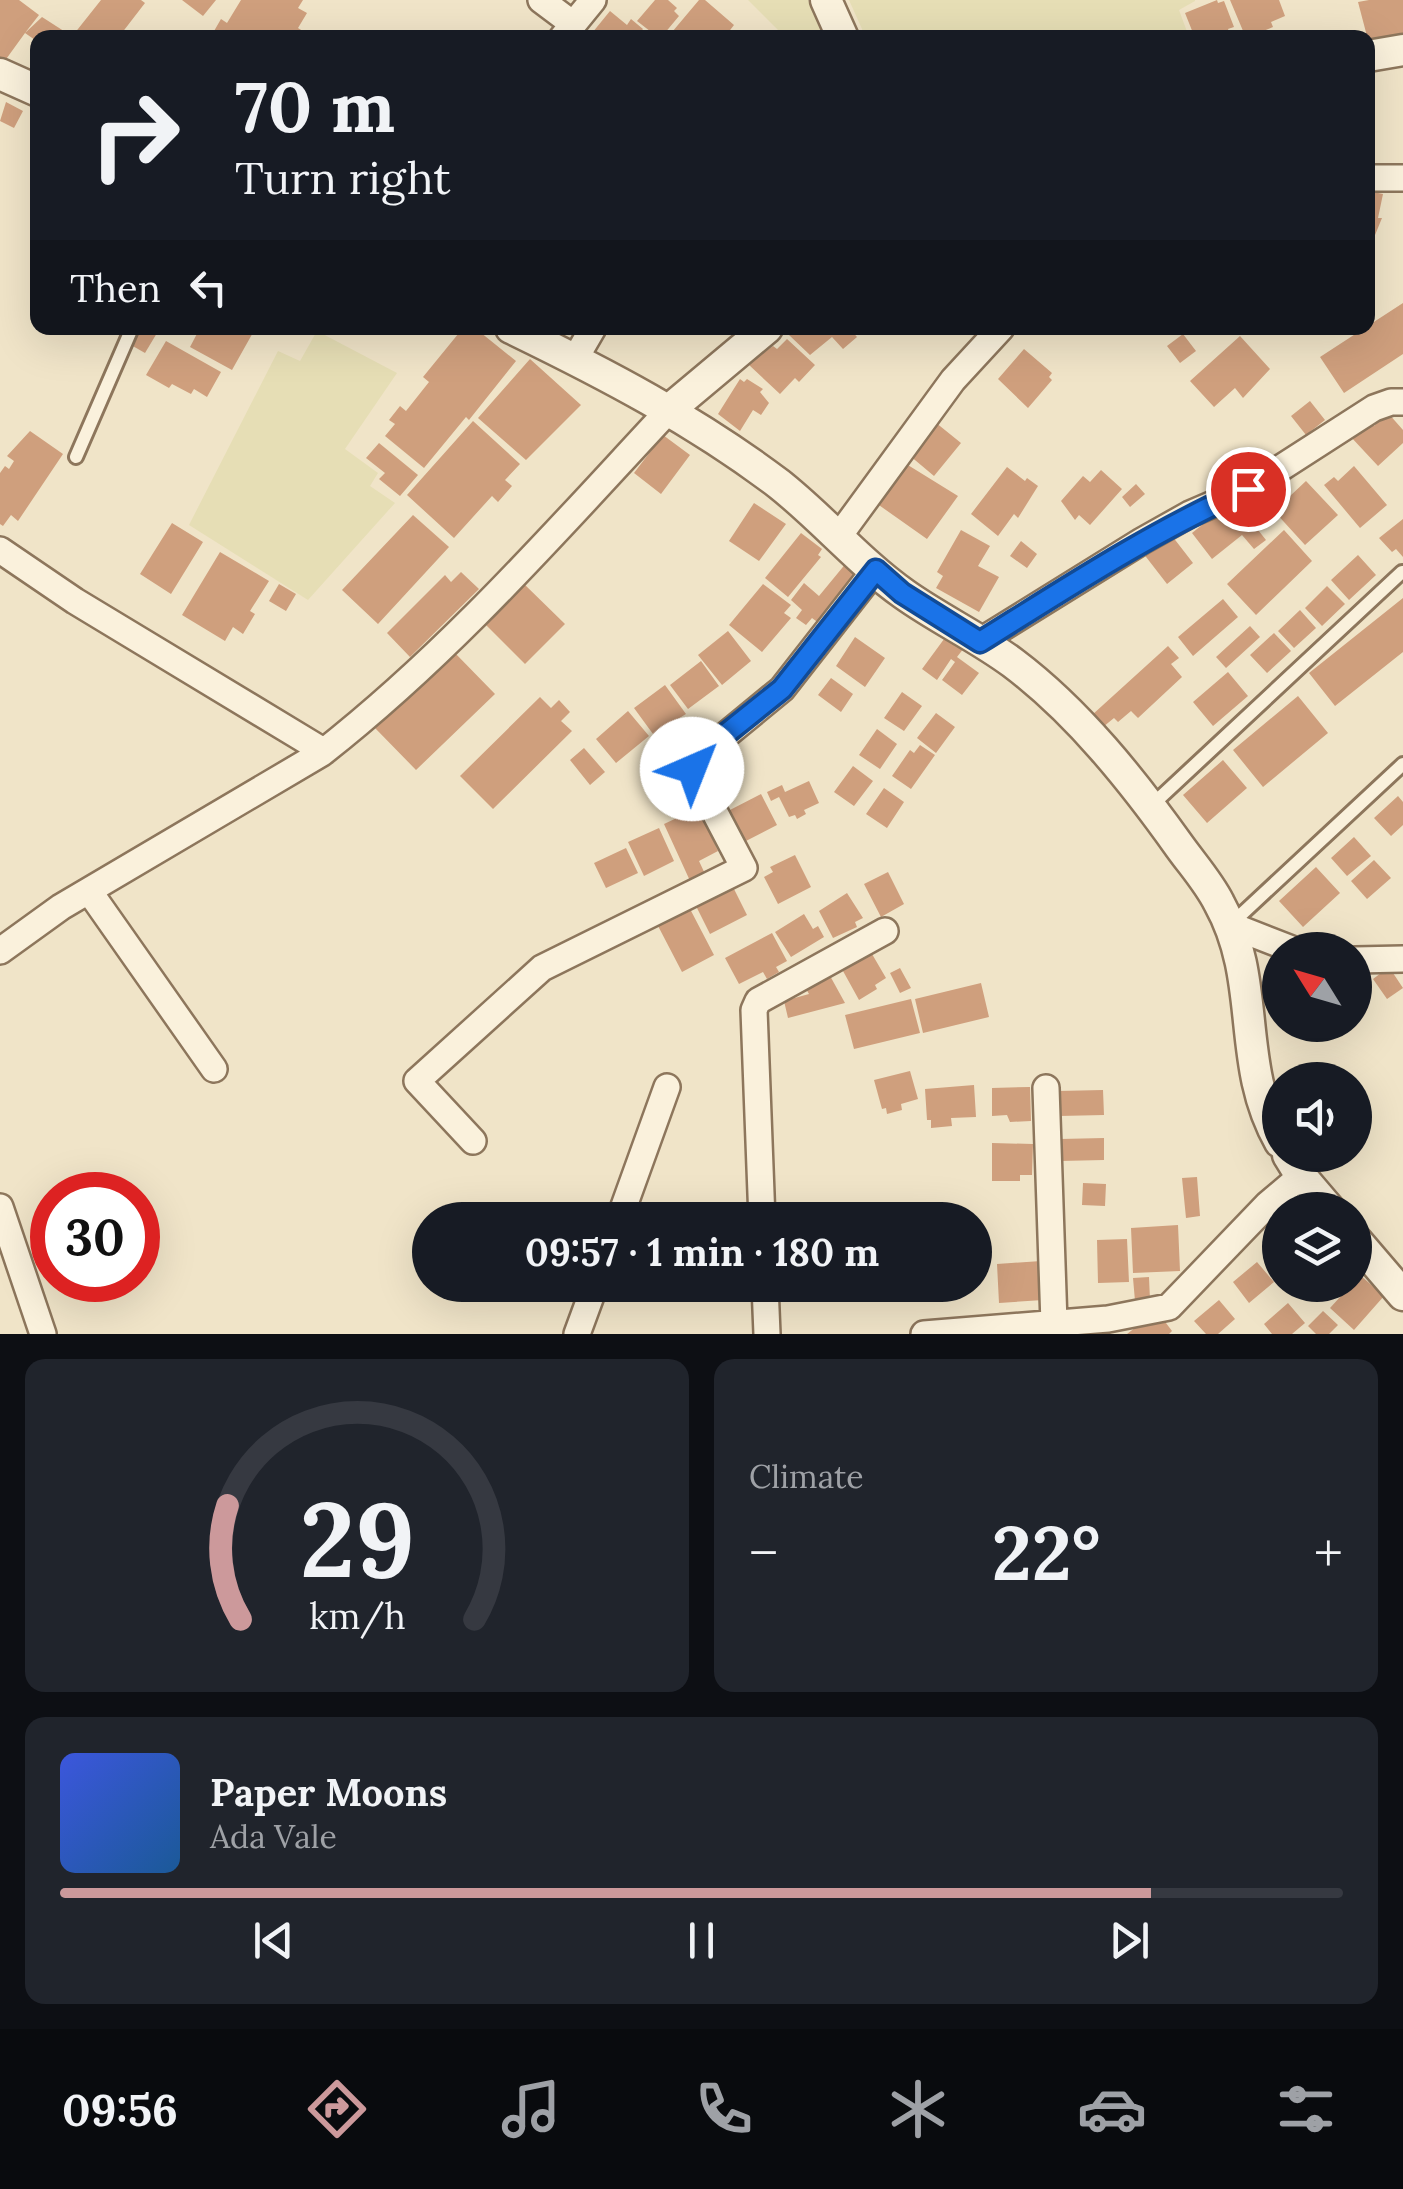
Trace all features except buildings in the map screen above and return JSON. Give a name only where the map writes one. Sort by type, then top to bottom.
[{"type":"street","points":[[541,0],[567,30]]},
{"type":"street","points":[[569,30],[593,0]]},
{"type":"street","points":[[826,0],[839,30]]},
{"type":"street","points":[[1375,55],[1403,50]]},
{"type":"street","points":[[0,74],[30,87]]},
{"type":"street","points":[[1375,178],[1403,178]]},
{"type":"street","points":[[525,335],[669,410],[779,484],[902,593],[1042,686],[1151,806],[1218,901],[1239,944],[1262,1106]]},
{"type":"street","points":[[575,359],[589,335]]},
{"type":"street","points":[[0,951],[61,906],[322,753],[497,596],[669,410],[760,335]]},
{"type":"street","points":[[838,536],[952,380],[994,335]]},
{"type":"street","points":[[980,642],[1142,541],[1190,514],[1248,489],[1374,408],[1403,402]]},
{"type":"street","points":[[0,550],[75,601],[322,753]]},
{"type":"street","points":[[474,1141],[417,1081],[542,968],[744,868],[692,769],[694,762],[782,689],[876,570]]},
{"type":"street","points":[[89,891],[214,1069]]},
{"type":"street","points":[[1230,925],[1262,938]]},
{"type":"street","points":[[761,1202],[754,1010],[758,1000],[885,931]]},
{"type":"street","points":[[1372,960],[1403,959]]},
{"type":"street","points":[[625,1202],[667,1087]]},
{"type":"street","points":[[1046,1088],[1054,1324]]},
{"type":"street","points":[[924,1334],[1054,1324],[1114,1326],[1168,1306],[1268,1204],[1290,1172]]},
{"type":"street","points":[[1299,1172],[1315,1192]]},
{"type":"street","points":[[0,1207],[43,1334]]},
{"type":"street","points":[[1372,1259],[1403,1295]]},
{"type":"street","points":[[578,1334],[589,1302]]},
{"type":"street","points":[[766,1302],[767,1334]]},
{"type":"lane","points":[[76,457],[129,335]]},
{"type":"lane","points":[[1151,806],[1402,572]]},
{"type":"lane","points":[[1230,925],[1403,764]]},
{"type":"shaded area","points":[[748,0],[808,0],[822,30],[778,30]]},
{"type":"shaded area","points":[[849,0],[1195,0],[1179,10],[1186,30],[862,30]]},
{"type":"shaded area","points":[[315,335],[325,335],[397,373],[345,449],[378,473],[370,486],[395,503],[308,600],[189,525],[278,351],[300,361]]},
{"type":"route","points":[[692,769],[697,757],[782,689],[876,570],[902,593],[980,642],[1142,541],[1190,514],[1248,489]]}]
